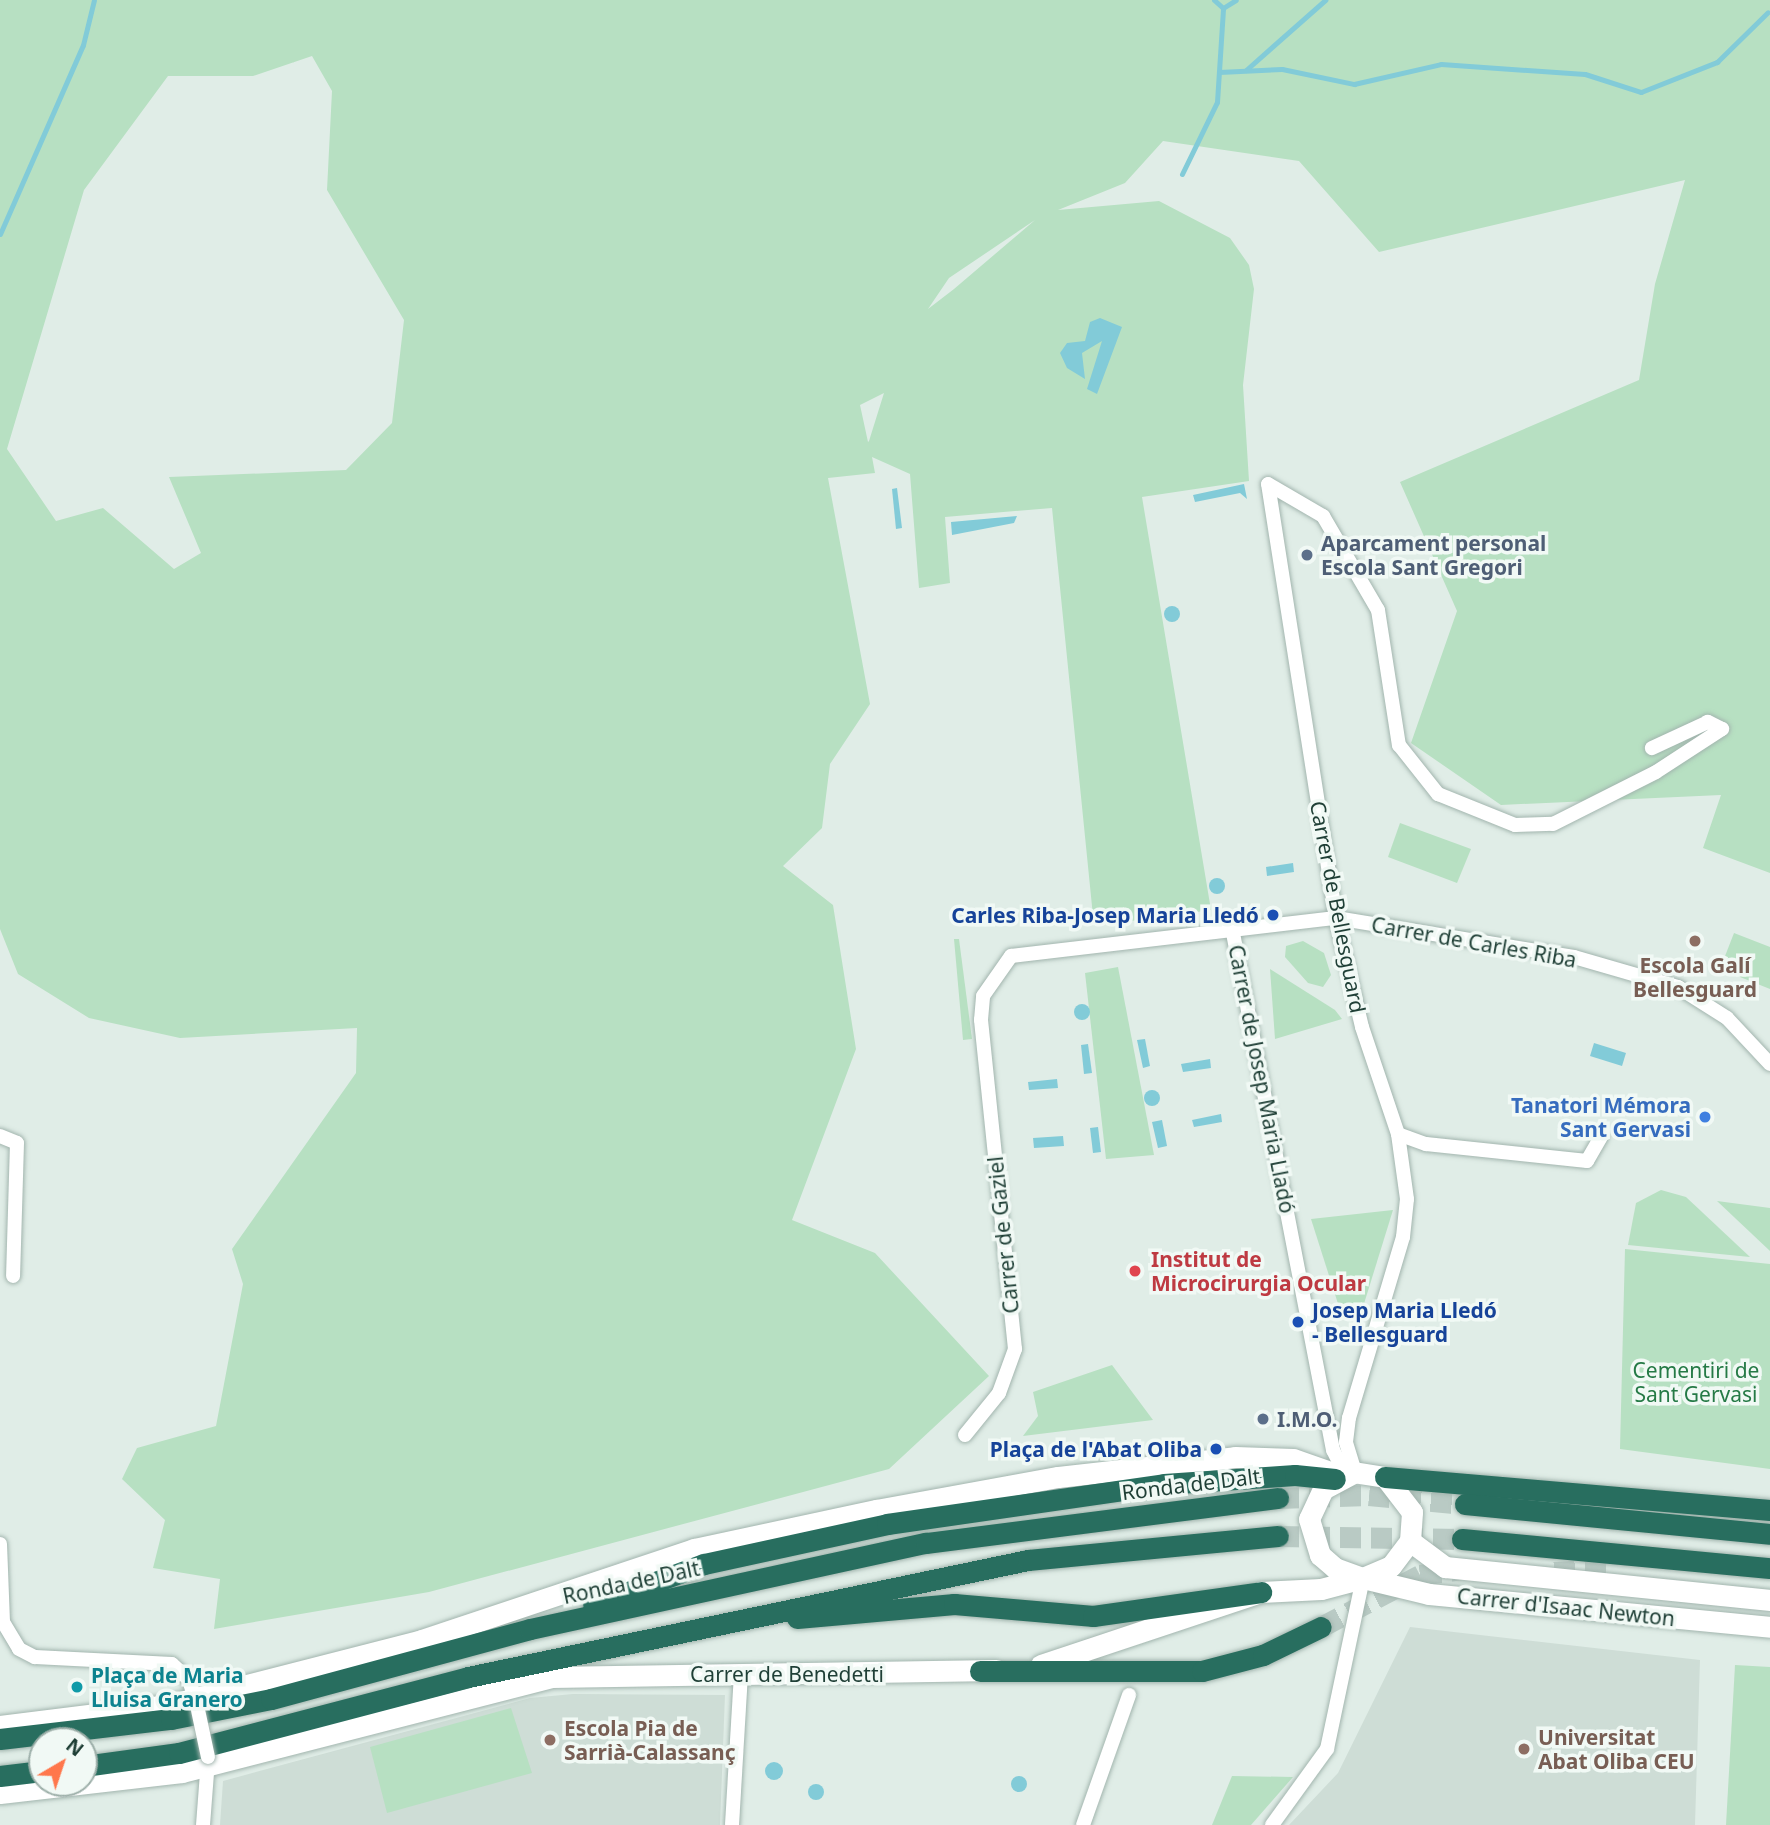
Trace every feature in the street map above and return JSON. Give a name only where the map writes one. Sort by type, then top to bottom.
[{"type":"highway","points":[[530,1629],[704,1564],[887,1524],[1164,1483],[1295,1475],[1344,1475]]},
{"type":"highway","points":[[1385,1478],[1770,1510]]},
{"type":"highway","name":"Ronda de Dalt","points":[[0,1739],[259,1702],[530,1629],[926,1543],[1278,1498]]},
{"type":"highway","points":[[1465,1504],[1770,1534]]},
{"type":"highway","points":[[98,1764],[179,1753],[673,1630],[1028,1560],[1278,1536]]},
{"type":"highway","points":[[1462,1539],[1770,1568]]},
{"type":"highway","points":[[1609,1569],[1711,1562]]},
{"type":"highway","points":[[673,1630],[927,1605],[1112,1615],[1202,1596],[1261,1592]]},
{"type":"highway","points":[[980,1671],[1202,1671],[1263,1655],[1321,1627]]},
{"type":"highway","points":[[0,1792],[28,1778]]},
{"type":"street","name":"Carrer de Bellesguard","points":[[1344,1475],[1349,1418],[1403,1237],[1407,1199],[1398,1134],[1362,1027],[1336,918],[1268,484],[1295,496],[1322,516],[1378,610],[1399,745],[1438,794],[1515,825],[1553,824],[1656,772],[1721,729],[1707,722],[1652,748]]},
{"type":"street","name":"Carrer de Carles Riba","points":[[981,1020],[983,996],[1011,956],[1232,928],[1336,918],[1574,957],[1667,983],[1724,1016],[1770,1064]]},
{"type":"street","name":"Carrer de Josep Maria Lladó","points":[[1232,928],[1333,1450],[1344,1475]]},
{"type":"street","name":"Carrer de Gaziel","points":[[965,1435],[999,1393],[1015,1349],[981,1020]]},
{"type":"street","points":[[1398,1134],[1426,1144],[1587,1161],[1601,1137]]},
{"type":"street","points":[[0,1136],[17,1143],[13,1276]]},
{"type":"street","points":[[0,1727],[197,1704],[422,1640],[694,1549],[876,1510],[1058,1477],[1236,1457],[1293,1460],[1344,1475],[1385,1478],[1409,1505],[1410,1541],[1391,1566],[1363,1578],[1335,1568],[1311,1538],[1315,1500],[1344,1475]]},
{"type":"street","name":"Carrer d'Isaac Newton","points":[[1410,1541],[1445,1567],[1770,1600]]},
{"type":"street","points":[[2,1544],[5,1629],[35,1657],[172,1664],[190,1679],[208,1762],[203,1825]]},
{"type":"street","points":[[1272,1825],[1328,1749],[1363,1578]]},
{"type":"street","name":"Carrer de Benedetti","points":[[0,1792],[132,1782],[551,1677],[980,1671],[1066,1661],[1261,1592],[1321,1589],[1363,1578]]},
{"type":"street","name":"Carrer d'Isaac Newton","points":[[1363,1578],[1429,1594],[1770,1627]]},
{"type":"street","points":[[732,1825],[741,1675]]},
{"type":"street","points":[[1083,1825],[1129,1695]]},
{"type":"shaded area","name":"Universitat Abat Oliba CEU","points":[[1410,1627],[1700,1660],[1695,1825],[1289,1825],[1338,1773]]},
{"type":"shaded area","name":"Escola Pia de Sarrià-Calassanç","points":[[573,1694],[725,1695],[720,1825],[220,1825],[223,1781],[530,1698]]},
{"type":"green space","points":[[0,0],[1770,0],[1770,873],[1703,848],[1721,795],[1501,805],[1411,743],[1457,611],[1400,482],[1639,380],[1655,284],[1685,180],[1379,252],[1299,161],[1163,141],[1125,183],[1058,210],[1159,201],[1230,238],[1249,265],[1254,289],[1243,385],[1249,481],[1142,497],[1211,910],[1094,926],[1052,508],[945,517],[950,583],[919,588],[910,474],[872,457],[875,473],[828,478],[870,704],[830,764],[822,828],[783,866],[833,905],[856,1049],[792,1220],[875,1253],[989,1376],[889,1469],[429,1592],[214,1629],[220,1579],[153,1568],[165,1520],[122,1479],[137,1448],[216,1426],[243,1284],[232,1249],[356,1073],[357,1028],[180,1038],[89,1018],[18,974],[0,929]],"holes":[[[312,56],[332,91],[327,190],[404,320],[392,423],[346,470],[169,477],[201,553],[174,569],[103,508],[56,521],[7,449],[84,190],[168,76],[253,76]],[[1035,220],[954,289],[928,309],[949,278]],[[884,393],[868,442],[860,405]]]},
{"type":"green space","points":[[1400,823],[1471,849],[1457,883],[1388,857]]},
{"type":"green space","points":[[1734,933],[1770,947],[1770,989],[1720,969]]},
{"type":"green space","points":[[954,939],[959,939],[972,1039],[963,1040]]},
{"type":"green space","points":[[1303,941],[1324,953],[1331,975],[1323,987],[1308,983],[1285,957],[1286,946]]},
{"type":"green space","points":[[1118,967],[1154,1155],[1106,1159],[1085,973]]},
{"type":"green space","points":[[1270,969],[1335,1010],[1342,1019],[1275,1039]]},
{"type":"green space","points":[[1661,1190],[1686,1197],[1750,1257],[1628,1245],[1636,1203]]},
{"type":"green space","points":[[1717,1201],[1770,1208],[1770,1251]]},
{"type":"green space","points":[[1393,1210],[1363,1307],[1352,1314],[1340,1310],[1311,1219]]},
{"type":"green space","name":"Cementiri de Sant Gervasi","points":[[1625,1249],[1770,1264],[1770,1469],[1620,1449]]},
{"type":"green space","points":[[1112,1365],[1153,1420],[1023,1436],[1038,1416],[1033,1392]]},
{"type":"green space","points":[[1735,1665],[1770,1667],[1770,1825],[1726,1825]]},
{"type":"green space","points":[[511,1708],[532,1773],[387,1813],[370,1747]]},
{"type":"green space","points":[[1232,1776],[1293,1777],[1251,1825],[1212,1825]]},
{"type":"water","points":[[1100,318],[1122,327],[1097,394],[1087,389],[1102,341],[1082,353],[1085,379],[1067,368],[1060,353],[1067,343],[1085,341],[1090,322]]},
{"type":"water","points":[[1244,484],[1247,499],[1240,493],[1195,502],[1193,495]]},
{"type":"water","points":[[897,488],[902,528],[896,529],[892,489]]},
{"type":"water","points":[[1017,516],[1014,523],[952,535],[951,522]]},
{"type":"water","points":[[1169,606],[1175,606],[1180,614],[1178,620],[1169,622],[1164,617],[1164,611]]},
{"type":"water","points":[[1293,863],[1294,872],[1267,876],[1266,867]]},
{"type":"water","points":[[1217,878],[1225,886],[1217,894],[1209,886]]},
{"type":"water","points":[[1082,1004],[1090,1012],[1082,1020],[1074,1012]]},
{"type":"water","points":[[1145,1039],[1150,1066],[1143,1068],[1137,1040]]},
{"type":"water","points":[[1594,1043],[1626,1053],[1622,1066],[1590,1056]]},
{"type":"water","points":[[1088,1044],[1092,1073],[1084,1074],[1081,1045]]},
{"type":"water","points":[[1210,1059],[1211,1068],[1183,1072],[1181,1064]]},
{"type":"water","points":[[1057,1079],[1058,1088],[1029,1090],[1028,1082]]},
{"type":"water","points":[[1152,1090],[1158,1092],[1158,1104],[1152,1106],[1146,1104],[1144,1098],[1146,1092]]},
{"type":"water","points":[[1221,1114],[1222,1122],[1194,1127],[1192,1120]]},
{"type":"water","points":[[1162,1120],[1167,1146],[1158,1148],[1152,1122]]},
{"type":"water","points":[[1098,1127],[1101,1152],[1093,1153],[1090,1128]]},
{"type":"water","points":[[1063,1136],[1064,1146],[1034,1148],[1033,1138]]},
{"type":"water","points":[[774,1762],[780,1765],[783,1771],[780,1777],[774,1780],[768,1777],[765,1771],[768,1765]]},
{"type":"water","points":[[1019,1776],[1025,1778],[1025,1790],[1019,1792],[1013,1790],[1011,1784],[1013,1778]]},
{"type":"water","points":[[816,1784],[824,1792],[816,1800],[808,1792]]},
{"type":"waterway","points":[[0,234],[83,45],[94,0]]},
{"type":"waterway","points":[[1182,174],[1217,102],[1223,8],[1214,0]]},
{"type":"waterway","points":[[1223,8],[1236,0]]},
{"type":"waterway","points":[[1246,70],[1325,0]]},
{"type":"waterway","points":[[1219,72],[1282,69],[1354,84],[1441,64],[1585,74],[1641,92],[1717,62],[1768,12]]},
{"type":"tunnel","points":[[1278,1498],[1369,1495],[1465,1504]]},
{"type":"tunnel","points":[[1278,1536],[1462,1539]]},
{"type":"tunnel","points":[[1321,1627],[1420,1575],[1462,1569]]},
{"type":"tunnel","points":[[1554,1572],[1609,1569]]},
{"type":"place","name":"Aparcament personal Escola Sant Gregori","points":[[1307,555]]},
{"type":"place","name":"Carles Riba-Josep Maria Lledó","points":[[1273,915]]},
{"type":"place","name":"Escola Galí Bellesguard","points":[[1695,941]]},
{"type":"place","name":"Tanatori Mémora Sant Gervasi","points":[[1705,1117]]},
{"type":"place","name":"Institut de Microcirurgia Ocular","points":[[1135,1271]]},
{"type":"place","name":"Josep Maria Lledó - Bellesguard","points":[[1298,1322]]},
{"type":"place","name":"I.M.O.","points":[[1263,1419]]},
{"type":"place","name":"Plaça de l'Abat Oliba","points":[[1216,1449]]},
{"type":"place","name":"Plaça de Maria Lluisa Granero","points":[[77,1687]]},
{"type":"place","name":"Escola Pia de Sarrià-Calassanç","points":[[550,1740]]},
{"type":"place","name":"Universitat Abat Oliba CEU","points":[[1524,1749]]}]
